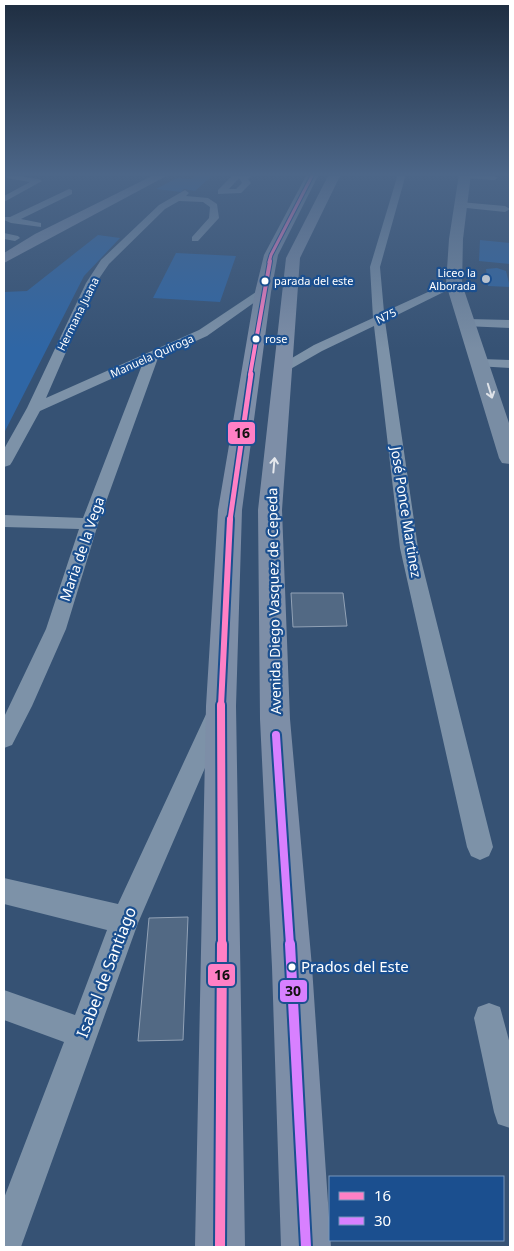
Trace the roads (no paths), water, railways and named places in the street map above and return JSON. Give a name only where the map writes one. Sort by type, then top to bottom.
[{"type":"main road","points":[[4,245],[26,232]]},
{"type":"main road","points":[[13,241],[29,238],[39,232]]},
{"type":"main road","points":[[13,241],[40,237],[49,232]]},
{"type":"main road","name":"Avenida Diego Vasquez de Cepeda","points":[[220,1247],[221,706],[230,510],[263,292],[271,255],[284,232]]},
{"type":"main road","name":"Avenida Diego Vasquez de Cepeda","points":[[300,232],[293,258],[289,286],[270,510],[274,690],[292,967],[306,1247]]},
{"type":"main road","points":[[458,232],[454,284],[510,458]]},
{"type":"main road","points":[[4,259],[13,241]]},
{"type":"street","name":"Hermana Juana","points":[[4,462],[34,408],[91,282],[105,262],[136,232]]},
{"type":"street","name":"Hermana Juana","points":[[195,239],[201,232]]},
{"type":"street","name":"José Ponce Martinez","points":[[385,232],[375,267],[409,548],[480,847]]},
{"type":"street","name":"N75","points":[[283,355],[318,348],[454,284]]},
{"type":"street","name":"Manuela Quiroga","points":[[34,408],[204,333],[263,292]]},
{"type":"street","points":[[468,323],[510,324]]},
{"type":"street","name":"N75","points":[[283,355],[294,347],[318,348]]},
{"type":"street","name":"Maria de la Vega","points":[[4,738],[21,706],[56,629],[89,524],[152,356]]},
{"type":"street","points":[[481,363],[510,364]]},
{"type":"street","points":[[4,521],[89,524]]},
{"type":"street","name":"Isabel de Santiago","points":[[4,1244],[125,920],[221,706]]},
{"type":"street","points":[[4,891],[125,920]]},
{"type":"street","points":[[4,1005],[83,1033]]},
{"type":"street","points":[[490,1018],[510,1112]]},
{"type":"place","name":"Liceo la Alborada","points":[[486,279]]},
{"type":"place","name":"parada del este","points":[[265,281]]},
{"type":"place","name":"rose","points":[[256,339]]},
{"type":"place","name":"Prados del Este","points":[[292,967]]}]
